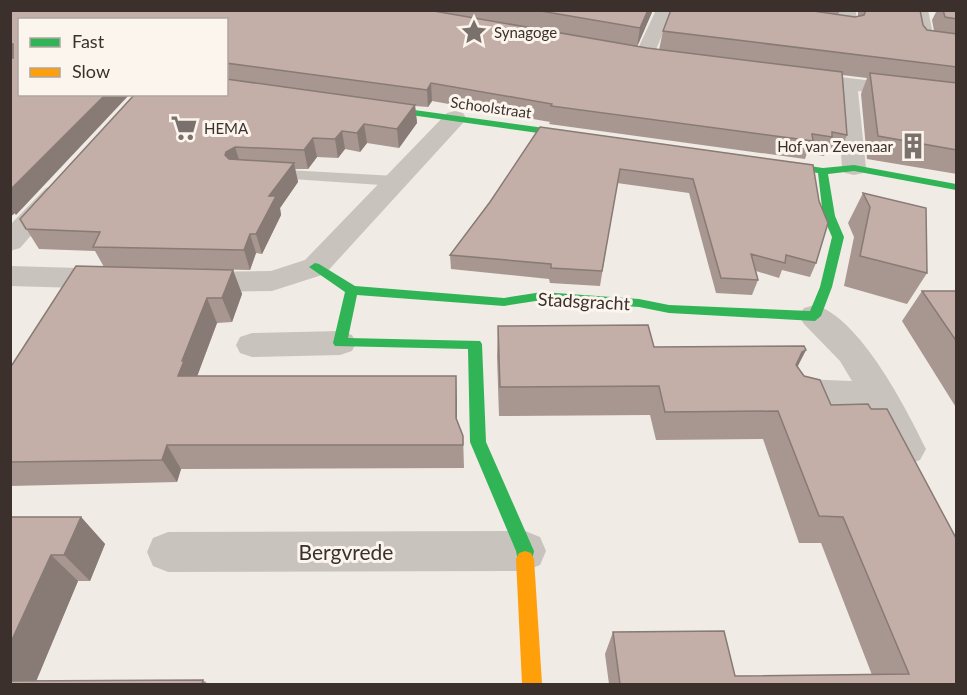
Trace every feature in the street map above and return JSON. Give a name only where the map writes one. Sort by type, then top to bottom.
[{"type":"street","points":[[644,57],[665,10]]},
{"type":"street","points":[[773,13],[779,20],[848,29],[847,10]]},
{"type":"street","points":[[919,12],[925,44],[957,48]]},
{"type":"street","points":[[621,53],[666,60]]},
{"type":"street","points":[[779,75],[957,97]]},
{"type":"street","points":[[848,84],[854,168]]},
{"type":"street","name":"Schoolstraat","points":[[352,104],[595,138]]},
{"type":"street","points":[[10,276],[236,283],[272,281],[294,276],[315,267],[454,118]]},
{"type":"street","points":[[759,162],[823,171],[854,168],[957,187]]},
{"type":"street","points":[[823,171],[829,216],[838,237],[826,287],[815,316],[852,352],[879,395],[922,481]]},
{"type":"street","points":[[10,242],[67,180]]},
{"type":"street","name":"Stadsgracht","points":[[315,267],[352,290],[504,302],[542,296],[639,303],[669,309],[815,316]]},
{"type":"street","points":[[53,306],[71,278]]},
{"type":"street","points":[[340,343],[352,290]]},
{"type":"street","points":[[252,345],[476,344],[478,442],[525,551],[532,684]]},
{"type":"street","points":[[801,393],[879,395]]},
{"type":"street","name":"Bergvrede","points":[[168,552],[525,551]]},
{"type":"lane","points":[[253,173],[396,181]]},
{"type":"building","points":[[10,10],[428,10],[647,48],[842,72],[847,135],[832,132],[832,137],[812,134],[813,141],[551,106],[552,104],[431,83],[427,90],[228,63],[228,18],[18,18],[18,96],[104,96],[10,190],[10,58],[13,58],[13,44],[10,43]]},
{"type":"building","points":[[535,10],[648,10],[640,28]]},
{"type":"building","points":[[671,10],[806,10],[855,17],[864,15],[866,10],[920,10],[923,25],[927,30],[957,34],[957,67],[663,31]]},
{"type":"building","points":[[943,10],[957,10],[957,19],[945,17]]},
{"type":"building","points":[[870,73],[957,83],[957,150],[878,136]]},
{"type":"building","points":[[228,79],[415,105],[397,129],[364,124],[357,133],[342,131],[335,139],[313,138],[304,150],[235,147],[226,152],[225,155],[229,159],[294,163],[269,196],[276,196],[256,234],[250,234],[244,250],[93,247],[100,232],[26,229],[20,219],[133,96],[228,96]]},
{"type":"building","points":[[540,127],[813,165],[819,201],[828,223],[816,263],[786,255],[785,263],[751,254],[758,280],[721,278],[693,179],[620,169],[602,271],[551,268],[551,264],[450,255],[490,202]]},
{"type":"building","points":[[863,193],[926,208],[927,273],[860,256],[870,207]]},
{"type":"building","points":[[76,266],[233,270],[222,298],[207,298],[178,376],[456,376],[456,418],[463,436],[463,445],[167,445],[162,460],[10,462],[10,368]]},
{"type":"building","points":[[922,291],[957,291],[957,342]]},
{"type":"building","points":[[648,325],[654,347],[804,346],[806,350],[802,352],[796,365],[804,376],[820,380],[831,405],[868,404],[871,409],[887,409],[957,540],[957,684],[620,684],[613,632],[724,631],[735,676],[909,674],[843,517],[819,516],[778,411],[665,412],[659,386],[500,387],[498,326]]},
{"type":"building","points":[[10,517],[81,517],[64,555],[51,555],[10,644]]},
{"type":"building","points":[[203,680],[202,684],[10,684],[10,681]]},
{"type":"traffic: fast","points":[[371,107],[581,136]]},
{"type":"traffic: fast","points":[[769,163],[823,171],[854,168],[956,187]]},
{"type":"traffic: fast","points":[[352,290],[504,302],[542,296],[639,303],[669,309],[815,316],[826,287],[838,237],[829,216],[823,171]]},
{"type":"traffic: fast","points":[[315,267],[352,290],[340,343],[475,344],[478,442],[525,551],[525,559]]},
{"type":"traffic: slow","points":[[525,559],[532,684]]},
{"type":"place","name":"Synagoge","points":[[474,32]]},
{"type":"place","name":"HEMA","points":[[184,128]]},
{"type":"place","name":"Hof van Zevenaar","points":[[913,146]]}]
